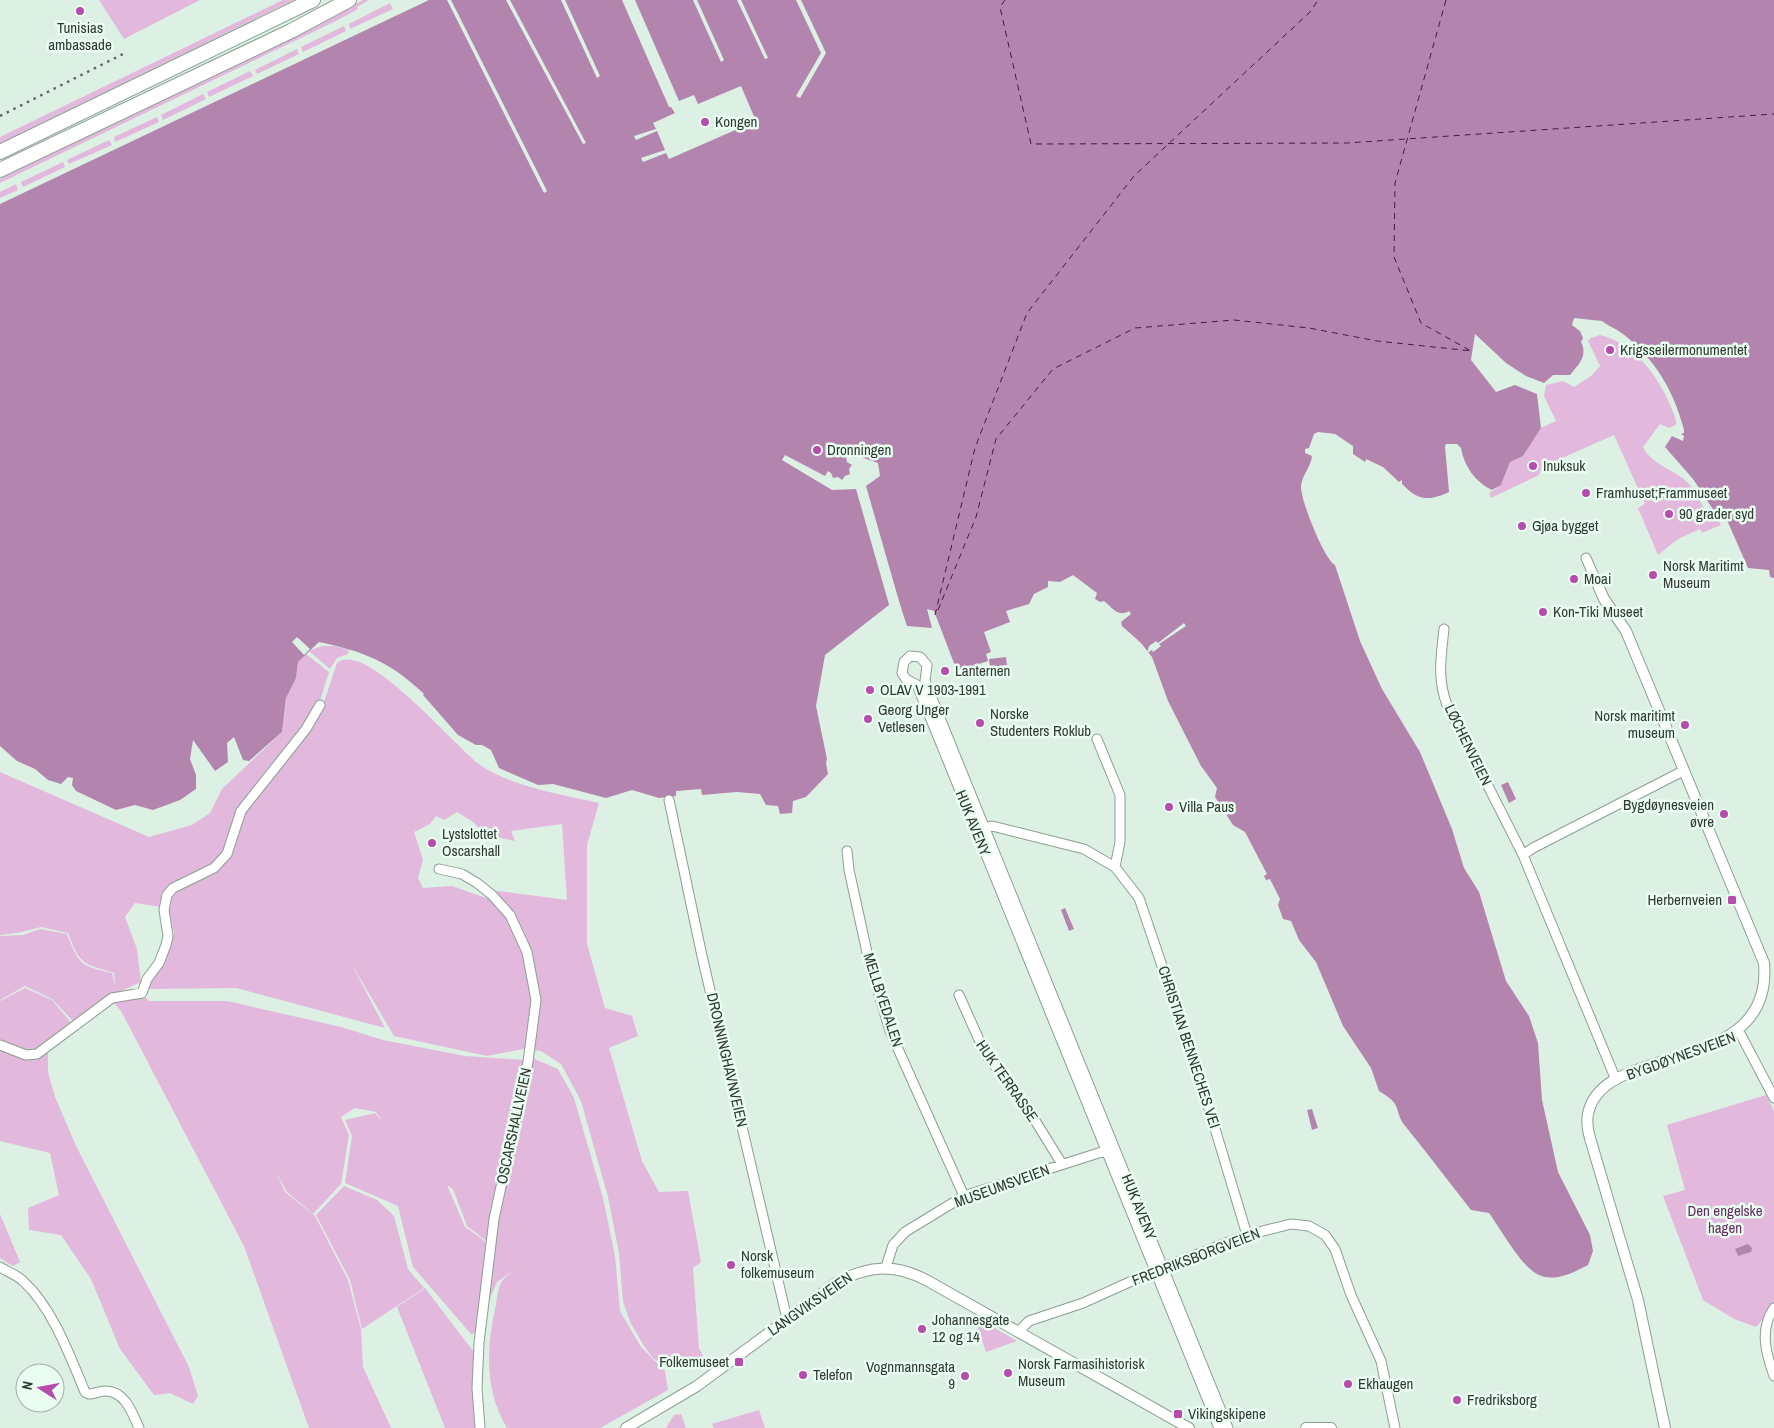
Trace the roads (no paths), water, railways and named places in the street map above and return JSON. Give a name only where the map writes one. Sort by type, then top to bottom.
[{"type":"highway","points":[[0,152],[313,0]]},
{"type":"highway","points":[[0,170],[291,31],[349,0]]},
{"type":"street","name":"BYGDØYNESVEIEN","points":[[1586,558],[1604,599],[1626,631],[1766,970],[1768,993],[1764,1009],[1757,1022],[1741,1035],[1616,1080],[1594,1100],[1588,1113],[1588,1128],[1638,1300],[1665,1428]]},
{"type":"street","name":"LØCHENVEIEN","points":[[1444,629],[1439,668],[1444,698],[1523,855],[1616,1080]]},
{"type":"street","name":"HUK AVENY","points":[[980,828],[958,760],[926,681],[927,665],[920,657],[910,656],[904,662],[902,673],[906,678],[918,685],[948,763],[980,828],[1002,882],[1031,941],[1076,1050],[1090,1100]]},
{"type":"street","points":[[0,1045],[26,1055],[37,1054],[112,998],[142,993],[147,979],[159,963],[166,945],[168,936],[164,910],[167,895],[173,888],[214,868],[228,854],[241,811],[306,729],[320,705]]},
{"type":"street","points":[[1096,739],[1120,795],[1120,842],[1115,867]]},
{"type":"street","points":[[948,763],[958,760]]},
{"type":"street","points":[[1523,855],[1533,848],[1683,771]]},
{"type":"street","name":"DRONNINGHAVNVEIEN","points":[[668,800],[702,956],[787,1319]]},
{"type":"street","name":"CHRISTIAN BENNECHES VEI","points":[[980,828],[1021,832],[1084,849],[1115,867],[1139,898],[1146,913],[1198,1072],[1247,1235]]},
{"type":"street","name":"MELLBYEDALEN","points":[[847,851],[849,870],[868,957],[890,1031],[917,1087],[964,1196]]},
{"type":"street","name":"OSCARSHALLVEIEN","points":[[439,868],[462,874],[477,883],[492,895],[510,916],[527,952],[536,1000],[528,1062],[493,1228],[479,1343],[476,1388],[480,1428]]},
{"type":"street","name":"HUK AVENY","points":[[1002,882],[1022,945],[1066,1054],[1090,1100],[1159,1269],[1228,1428]]},
{"type":"street","points":[[1022,945],[1031,941]]},
{"type":"street","name":"HUK TERRASSE","points":[[959,995],[985,1053],[1031,1114],[1062,1164]]},
{"type":"street","points":[[1044,1000],[1054,996]]},
{"type":"street","points":[[1741,1035],[1774,1098]]},
{"type":"street","points":[[1066,1054],[1076,1050]]},
{"type":"street","name":"MUSEUMSVEIEN","points":[[886,1267],[894,1245],[905,1232],[964,1196],[1110,1149]]},
{"type":"street","name":"FREDRIKSBORGVEIEN","points":[[1018,1332],[1029,1321],[1082,1303],[1159,1269],[1247,1235],[1291,1224],[1309,1226],[1322,1232],[1330,1239],[1381,1361],[1395,1428]]},
{"type":"street","points":[[0,1267],[22,1280],[38,1297],[68,1351],[85,1392],[89,1394],[107,1391],[119,1395],[128,1404],[139,1428]]},
{"type":"street","name":"LANGVIKSVEIEN","points":[[626,1428],[697,1386],[846,1277],[865,1269],[886,1267],[918,1276],[1189,1428]]},
{"type":"street","name":"HUK AVENY","points":[[1159,1269],[1219,1428]]},
{"type":"street","points":[[1774,1308],[1768,1318],[1765,1334],[1766,1351],[1774,1376]]},
{"type":"street","points":[[1306,1428],[1330,1428]]},
{"type":"railway","points":[[0,116],[127,52]]},
{"type":"place","name":"Tunisias ambassade","points":[[80,11]]},
{"type":"place","name":"Kongen","points":[[705,122]]},
{"type":"place","name":"Krigsseilermonumentet","points":[[1610,350]]},
{"type":"place","name":"Dronningen","points":[[817,450]]},
{"type":"place","name":"Inuksuk","points":[[1533,466]]},
{"type":"place","name":"Framhuset;Frammuseet","points":[[1586,493]]},
{"type":"place","name":"90 grader syd","points":[[1669,514]]},
{"type":"place","name":"Gjøa bygget","points":[[1522,526]]},
{"type":"place","name":"Norsk Maritimt Museum","points":[[1653,575]]},
{"type":"place","name":"Moai","points":[[1574,579]]},
{"type":"place","name":"Kon-Tiki Museet","points":[[1543,612]]},
{"type":"place","name":"Lanternen","points":[[945,671]]},
{"type":"place","name":"OLAV V 1903-1991","points":[[870,690]]},
{"type":"place","name":"Georg Unger Vetlesen","points":[[868,719]]},
{"type":"place","name":"Norske Studenters Roklub","points":[[980,723]]},
{"type":"place","name":"Norsk maritimt museum","points":[[1685,725]]},
{"type":"place","name":"Villa Paus","points":[[1169,807]]},
{"type":"place","name":"Bygdøynesveien øvre","points":[[1724,814]]},
{"type":"place","name":"Lystslottet Oscarshall","points":[[432,843]]},
{"type":"place","name":"Herbernveien","points":[[1732,900]]},
{"type":"place","name":"Norsk folkemuseum","points":[[731,1265]]},
{"type":"place","name":"Johannesgate 12 og 14","points":[[922,1329]]},
{"type":"place","name":"Folkemuseet","points":[[739,1362]]},
{"type":"place","name":"Norsk Farmasihistorisk Museum","points":[[1008,1373]]},
{"type":"place","name":"Telefon","points":[[803,1375]]},
{"type":"place","name":"Vognmannsgata 9","points":[[965,1376]]},
{"type":"place","name":"Ekhaugen","points":[[1348,1384]]},
{"type":"place","name":"Fredriksborg","points":[[1457,1400]]},
{"type":"place","name":"Vikingskipene","points":[[1178,1414]]},
{"type":"park label","name":"Den engelske hagen","points":[[1725,1220]]}]
